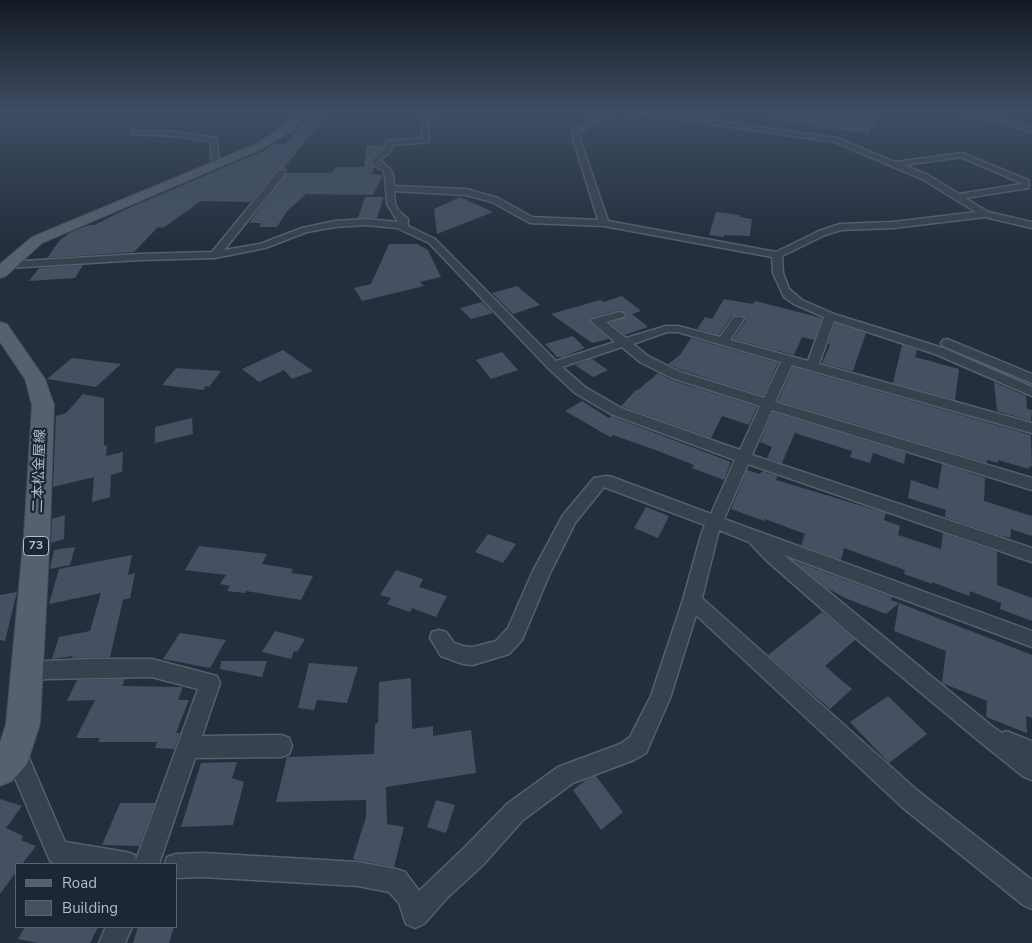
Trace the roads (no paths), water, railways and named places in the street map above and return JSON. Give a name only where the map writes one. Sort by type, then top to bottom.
[{"type":"main road","points":[[4,269],[37,240],[237,155]]},
{"type":"main road","name":"二本松金屋線","points":[[0,328],[35,379],[43,405],[37,534],[23,724],[8,760]]},
{"type":"street","points":[[215,155],[216,165]]},
{"type":"street","points":[[380,155],[375,160],[375,163],[387,172],[390,204],[397,215],[403,219],[403,227]]},
{"type":"street","points":[[582,155],[604,223]]},
{"type":"street","points":[[874,155],[925,177],[985,214],[1032,225]]},
{"type":"street","points":[[896,164],[962,155],[1025,182],[1026,186],[957,197]]},
{"type":"street","points":[[215,255],[282,172]]},
{"type":"street","points":[[389,188],[466,192],[495,200],[516,210],[530,220],[604,223],[746,248],[777,256],[822,233],[840,227],[893,225],[985,214]]},
{"type":"street","points":[[4,269],[139,257],[215,255],[262,246],[305,230],[335,224],[388,223],[403,227],[432,241],[553,366],[580,390],[616,411],[743,457],[1032,554]]},
{"type":"street","points":[[777,256],[778,273],[788,295],[830,316],[939,351],[1032,392]]},
{"type":"street","points":[[619,315],[598,322],[624,344],[660,368],[767,404],[1032,484]]},
{"type":"street","points":[[812,367],[830,316]]},
{"type":"street","points":[[723,342],[738,319]]},
{"type":"street","points":[[553,366],[666,329],[678,329],[1032,428]]},
{"type":"street","points":[[948,343],[1032,379]]},
{"type":"street","points":[[178,866],[203,865],[358,874],[396,881],[409,896],[415,915],[438,888],[474,856],[515,812],[566,775],[626,752],[638,745],[660,698],[692,600],[709,535],[787,361]]},
{"type":"street","points":[[439,638],[448,650],[463,656],[473,656],[502,648],[514,634],[541,573],[569,519],[599,482],[607,481],[1032,639]]},
{"type":"street","points":[[755,537],[772,555],[809,587],[986,734],[1032,769]]},
{"type":"street","points":[[692,600],[910,798],[1032,896]]},
{"type":"street","points":[[26,675],[45,670],[152,668],[210,683],[147,863]]},
{"type":"street","points":[[986,734],[1032,752]]},
{"type":"street","points":[[189,747],[281,746]]},
{"type":"street","points":[[8,760],[58,853],[120,863]]},
{"type":"street","points":[[112,943],[119,928]]}]
